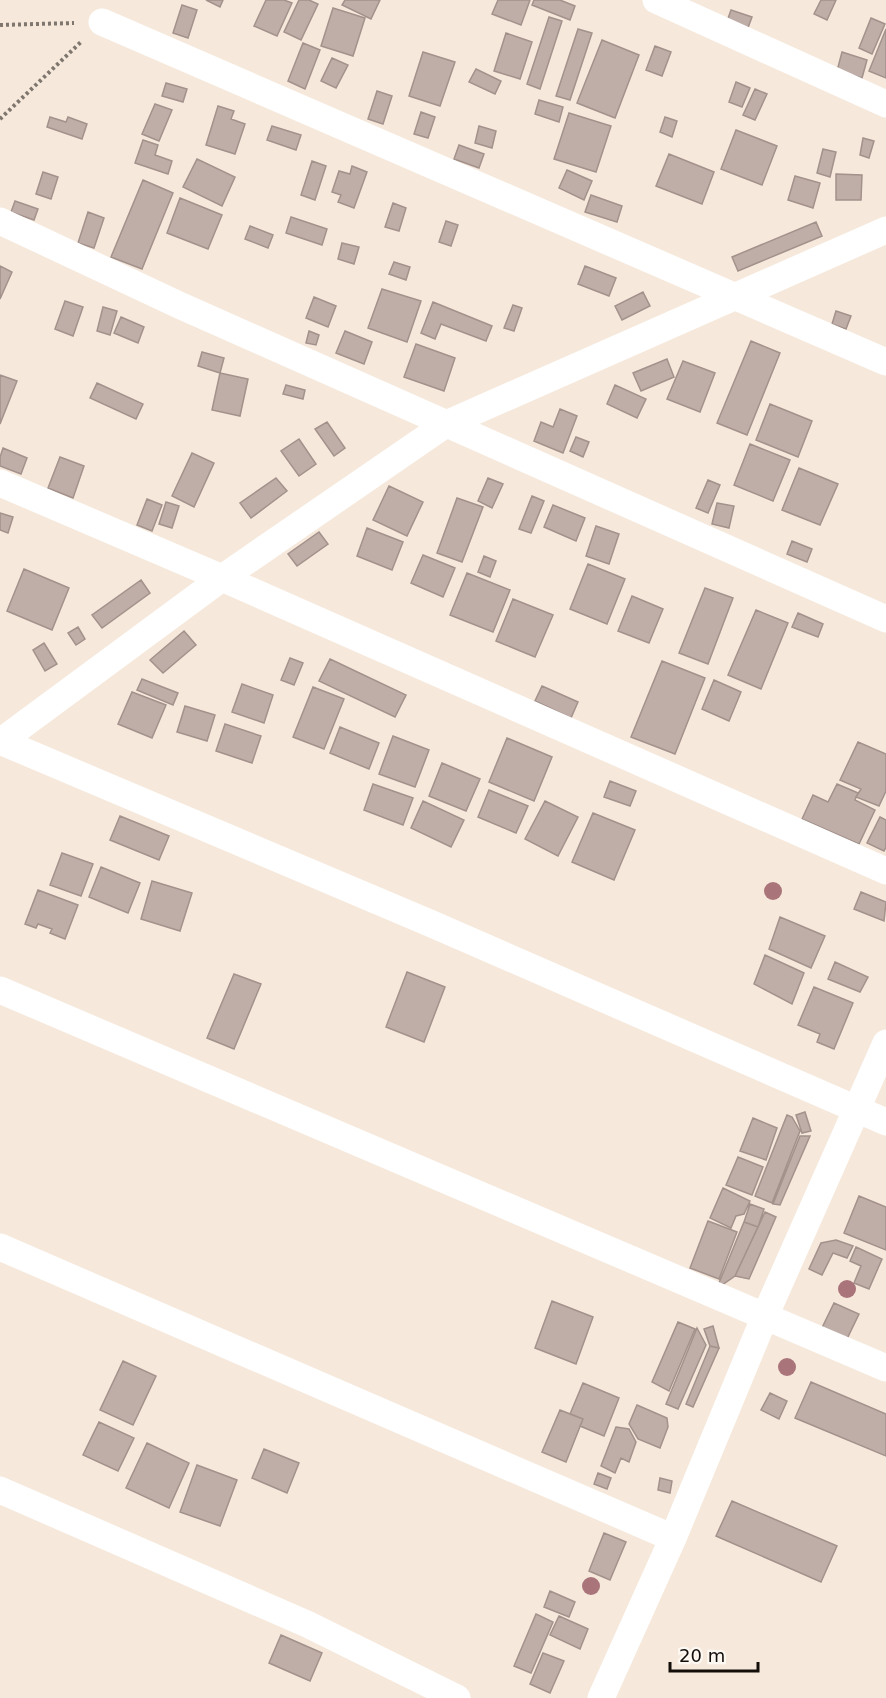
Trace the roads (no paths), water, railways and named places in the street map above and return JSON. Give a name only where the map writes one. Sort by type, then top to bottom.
[{"type":"street","points":[[656,0],[886,104]]},
{"type":"street","points":[[102,22],[886,362]]},
{"type":"street","points":[[0,221],[178,305],[886,619]]},
{"type":"street","points":[[0,742],[222,578],[446,423],[886,230]]},
{"type":"street","points":[[0,483],[222,578],[886,871]]},
{"type":"street","points":[[0,742],[432,924],[886,1122]]},
{"type":"street","points":[[0,990],[886,1368]]},
{"type":"street","points":[[601,1698],[673,1538],[765,1316],[886,1043]]},
{"type":"street","points":[[0,1247],[673,1538]]},
{"type":"street","points":[[0,1490],[307,1624],[457,1698]]}]
